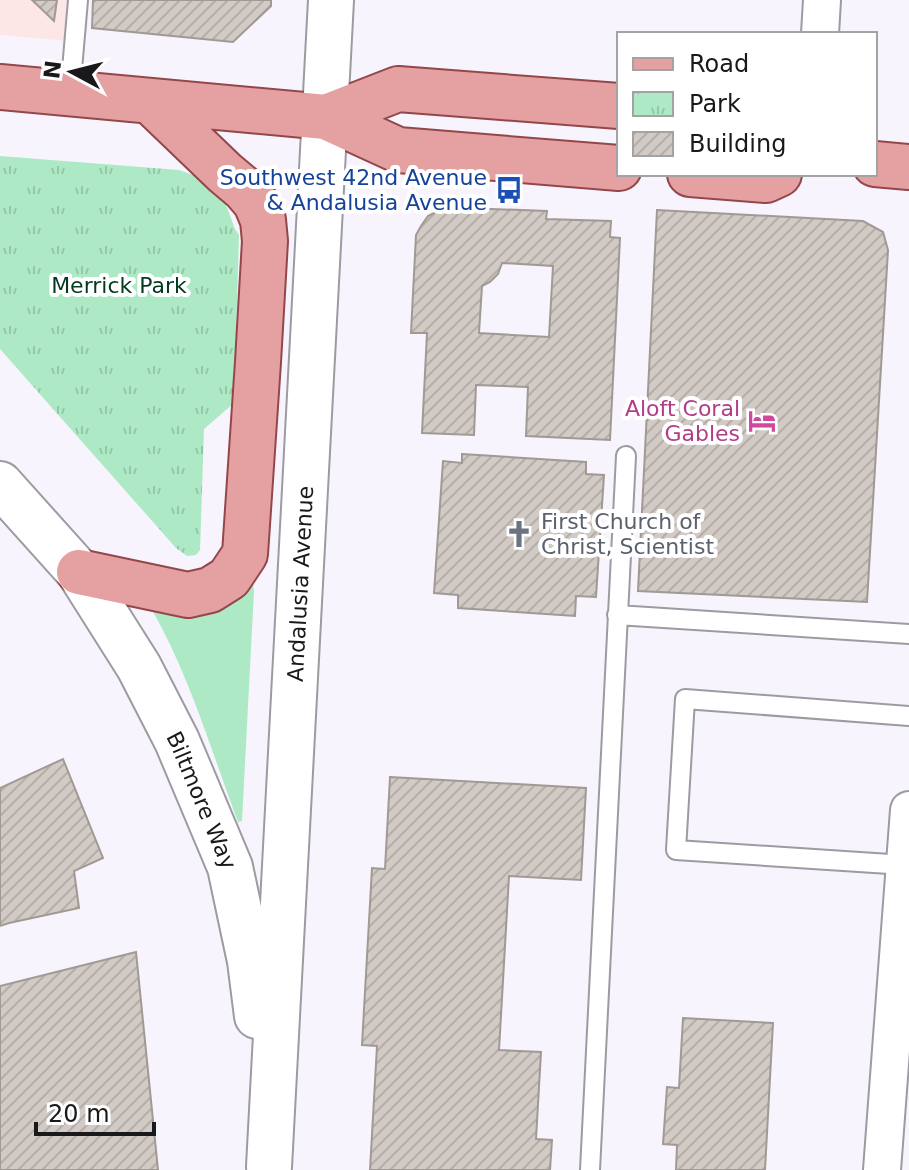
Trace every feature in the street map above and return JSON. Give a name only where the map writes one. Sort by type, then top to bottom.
[{"type":"main road","points":[[0,87],[326,117],[398,150],[617,168]]},
{"type":"main road","points":[[326,117],[398,89],[617,106]]},
{"type":"main road","points":[[79,572],[188,595],[210,590],[229,578],[245,554],[265,241],[263,220],[256,203],[244,189],[150,101]]},
{"type":"main road","points":[[877,164],[909,167]]},
{"type":"main road","points":[[715,176],[766,180],[775,176]]},
{"type":"street","name":"Andalusia Avenue","points":[[268,1168],[331,0]]},
{"type":"street","points":[[820,32],[822,0]]},
{"type":"street","name":"Biltmore Way","points":[[0,484],[79,572],[139,667],[190,770],[230,867],[250,961],[257,1016],[268,1168]]},
{"type":"street","points":[[882,1170],[909,810]]},
{"type":"lane","points":[[70,94],[78,0]]},
{"type":"lane","points":[[590,1170],[626,456]]},
{"type":"lane","points":[[617,615],[909,634]]},
{"type":"lane","points":[[905,865],[676,850],[685,699],[909,716]]},
{"type":"shaded area","points":[[0,0],[73,0],[70,41],[0,35]]},
{"type":"green space","name":"Merrick Park","points":[[0,156],[179,170],[210,181],[222,194],[239,235],[234,403],[204,429],[200,550],[196,555],[187,556],[176,548],[0,349]]},
{"type":"green space","points":[[250,582],[254,591],[242,821],[238,822],[188,686],[151,608]]},
{"type":"building","points":[[32,0],[57,0],[54,21]]},
{"type":"building","points":[[93,0],[271,0],[271,6],[233,42],[92,28]]},
{"type":"building","points":[[448,209],[547,211],[546,219],[611,221],[610,237],[620,238],[610,440],[526,436],[528,387],[476,385],[474,435],[422,433],[427,333],[411,333],[416,235],[428,216]],"holes":[[[502,263],[553,266],[549,337],[479,333],[482,286],[498,274]]]},
{"type":"building","name":"Aloft Coral Gables","points":[[657,210],[863,221],[883,232],[888,250],[867,602],[638,591]]},
{"type":"building","name":"First Church of Christ, Scientist","points":[[462,454],[586,462],[586,474],[604,475],[596,597],[576,596],[575,616],[458,608],[458,595],[434,593],[443,461],[462,463]]},
{"type":"building","points":[[63,759],[103,858],[74,871],[79,908],[0,926],[0,788]]},
{"type":"building","points":[[390,777],[586,788],[581,880],[509,876],[499,1050],[541,1052],[536,1139],[552,1140],[550,1170],[370,1170],[377,1046],[362,1045],[372,868],[385,869]]},
{"type":"building","points":[[136,952],[158,1170],[0,1170],[0,986]]},
{"type":"building","points":[[683,1018],[773,1023],[765,1170],[676,1170],[677,1145],[663,1144],[667,1087],[679,1088]]},
{"type":"place","name":"Southwest 42nd Avenue & Andalusia Avenue","points":[[509,190]]},
{"type":"place","name":"Aloft Coral Gables","points":[[762,421]]},
{"type":"place","name":"First Church of Christ, Scientist","points":[[519,534]]}]
